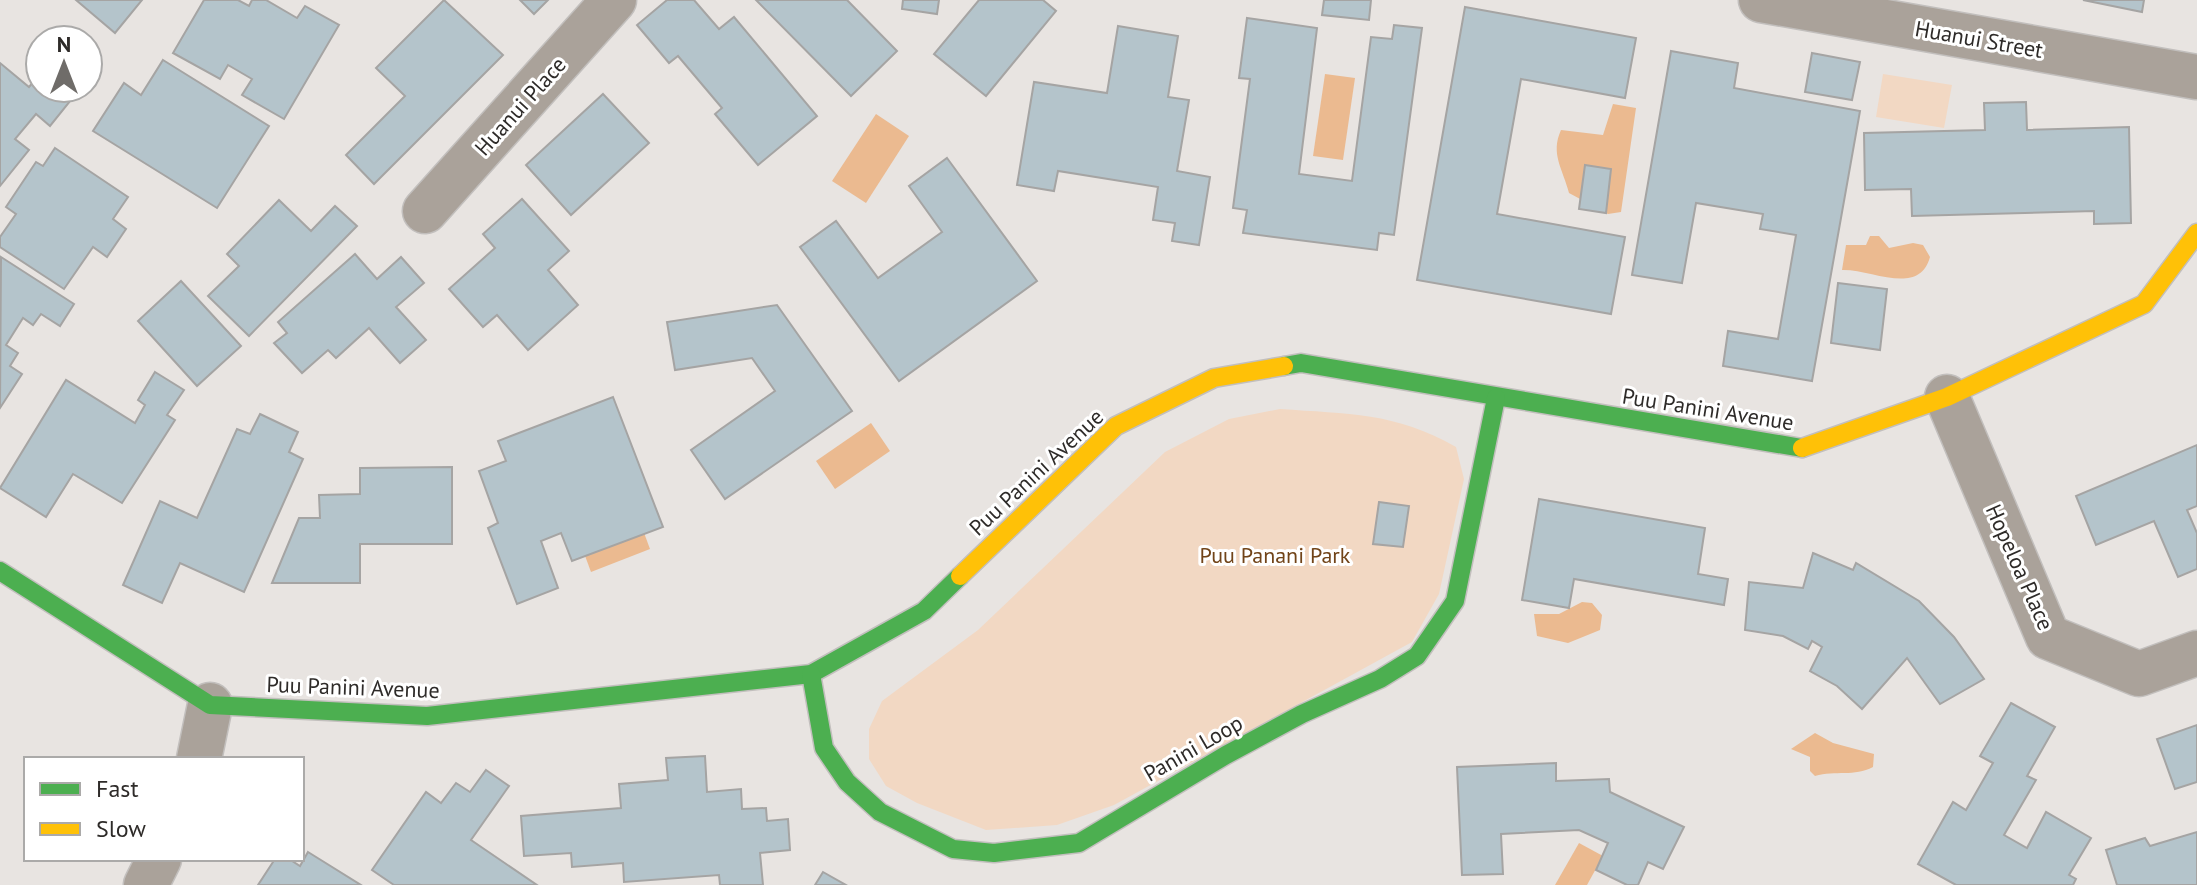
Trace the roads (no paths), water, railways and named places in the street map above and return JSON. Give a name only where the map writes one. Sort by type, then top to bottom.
[{"type":"street","name":"Huanui Place","points":[[425,211],[614,0]]},
{"type":"street","name":"Huanui Street","points":[[1761,0],[2197,77]]},
{"type":"street","name":"Puu Panini Avenue","points":[[0,571],[210,705],[427,716],[811,674],[924,611],[1116,426],[1214,378],[1301,363],[1807,449],[1947,397],[2144,304],[2197,233]]},
{"type":"street","name":"Hopeloa Place","points":[[1947,397],[2048,637],[2139,674],[2197,653]]},
{"type":"street","name":"Panini Loop","points":[[811,674],[824,748],[847,782],[880,812],[953,849],[994,853],[1079,843],[1226,755],[1302,714],[1380,679],[1417,656],[1455,601],[1496,398]]},
{"type":"street","points":[[199,757],[210,705]]},
{"type":"street","points":[[146,885],[158,861]]},
{"type":"park label","name":"Puu Panani Park","points":[[1275,555]]}]
